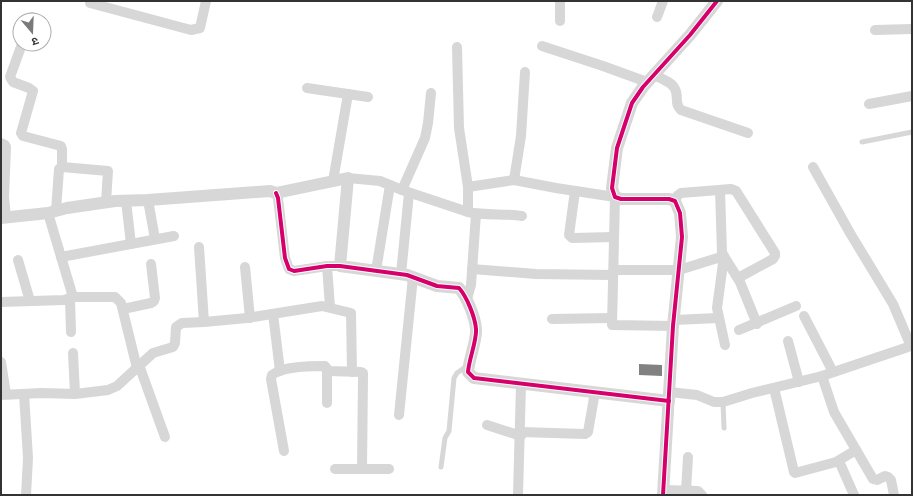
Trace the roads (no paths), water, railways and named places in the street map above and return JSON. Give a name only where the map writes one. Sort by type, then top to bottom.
[{"type":"street","points":[[90,3],[191,30],[196,30],[200,28],[202,24],[206,1]]},
{"type":"street","points":[[560,1],[560,21]]},
{"type":"street","points":[[658,17],[663,1]]},
{"type":"street","points":[[717,1],[690,35],[651,78],[632,103],[617,148],[612,188],[615,197],[612,325],[674,323],[718,318]]},
{"type":"street","points":[[875,30],[912,29]]},
{"type":"street","points":[[542,46],[603,66],[651,78],[674,86],[677,93],[677,104],[681,110],[748,133]]},
{"type":"street","points":[[457,47],[459,128],[472,213],[472,285],[467,300]]},
{"type":"street","points":[[19,52],[10,77],[13,82],[33,91],[21,133],[23,136],[61,146],[62,149],[62,167],[59,169],[52,212],[71,298],[71,332]]},
{"type":"street","points":[[514,180],[521,136],[525,72]]},
{"type":"street","points":[[307,88],[368,97]]},
{"type":"street","points":[[401,274],[406,191],[425,138],[431,93]]},
{"type":"street","points":[[333,181],[348,94]]},
{"type":"street","points":[[869,104],[912,96]]},
{"type":"street","points":[[1,143],[6,147],[3,218],[52,212],[106,202],[270,191],[276,193],[348,178],[372,179],[472,213],[514,214],[522,216]]},
{"type":"street","points":[[62,167],[108,171],[106,202]]},
{"type":"street","points":[[276,193],[278,198],[285,258],[289,269],[294,271],[327,266],[340,266],[401,274],[437,286],[459,288],[467,300],[476,329],[468,365],[468,372],[474,378],[595,392],[669,397],[697,395],[714,402],[723,402],[822,376],[911,346],[893,304],[850,233],[813,167]]},
{"type":"street","points":[[340,266],[348,178]]},
{"type":"street","points":[[468,187],[514,180],[621,199],[669,199],[675,201]]},
{"type":"street","points":[[376,271],[390,185]]},
{"type":"street","points":[[702,495],[698,492],[686,491],[663,492],[674,323],[682,236],[680,213],[675,201],[677,196],[681,193],[731,189],[736,191],[775,253],[773,259],[738,278]]},
{"type":"street","points":[[720,190],[722,251],[738,278],[757,324]]},
{"type":"street","points":[[574,191],[570,237],[614,237]]},
{"type":"street","points":[[148,200],[156,240]]},
{"type":"street","points":[[126,201],[131,244]]},
{"type":"street","points":[[61,257],[174,236]]},
{"type":"street","points":[[199,247],[204,322]]},
{"type":"street","points":[[472,269],[536,274],[679,270],[724,256]]},
{"type":"street","points":[[724,256],[717,301],[718,318],[725,344]]},
{"type":"street","points":[[18,260],[30,301]]},
{"type":"street","points":[[123,309],[154,301],[155,298],[151,264]]},
{"type":"street","points":[[327,266],[330,308]]},
{"type":"street","points":[[245,267],[250,318]]},
{"type":"street","points":[[399,414],[414,278]]},
{"type":"street","points":[[1,302],[115,297],[121,303],[138,366],[165,437]]},
{"type":"street","points":[[1,362],[4,394],[75,394],[108,390],[118,386],[153,353],[172,347],[176,343],[175,330],[179,324],[250,318],[322,306],[351,313],[352,372]]},
{"type":"street","points":[[739,330],[757,324],[796,306]]},
{"type":"street","points":[[273,314],[280,371]]},
{"type":"street","points":[[804,316],[833,372]]},
{"type":"street","points":[[552,319],[612,318]]},
{"type":"street","points":[[788,341],[799,382]]},
{"type":"street","points":[[73,353],[75,394]]},
{"type":"street","points":[[284,452],[271,379],[272,375],[280,371],[301,367],[325,366],[329,371],[361,372],[363,376],[362,469]]},
{"type":"street","points":[[327,369],[327,403]]},
{"type":"street","points":[[822,376],[834,412],[873,479],[877,480],[886,476],[890,478],[894,495]]},
{"type":"street","points":[[518,495],[522,384]]},
{"type":"street","points":[[774,388],[794,472],[797,473],[839,461],[856,450]]},
{"type":"street","points":[[487,425],[520,434],[585,434],[588,432],[595,392]]},
{"type":"street","points":[[24,394],[28,458],[26,495]]},
{"type":"street","points":[[686,491],[688,456]]},
{"type":"street","points":[[839,461],[854,495]]},
{"type":"street","points":[[335,469],[389,470]]},
{"type":"lane","points":[[862,142],[912,132]]},
{"type":"lane","points":[[441,467],[445,438],[449,431],[454,378],[457,373],[468,365]]},
{"type":"lane","points":[[723,402],[724,428]]}]
